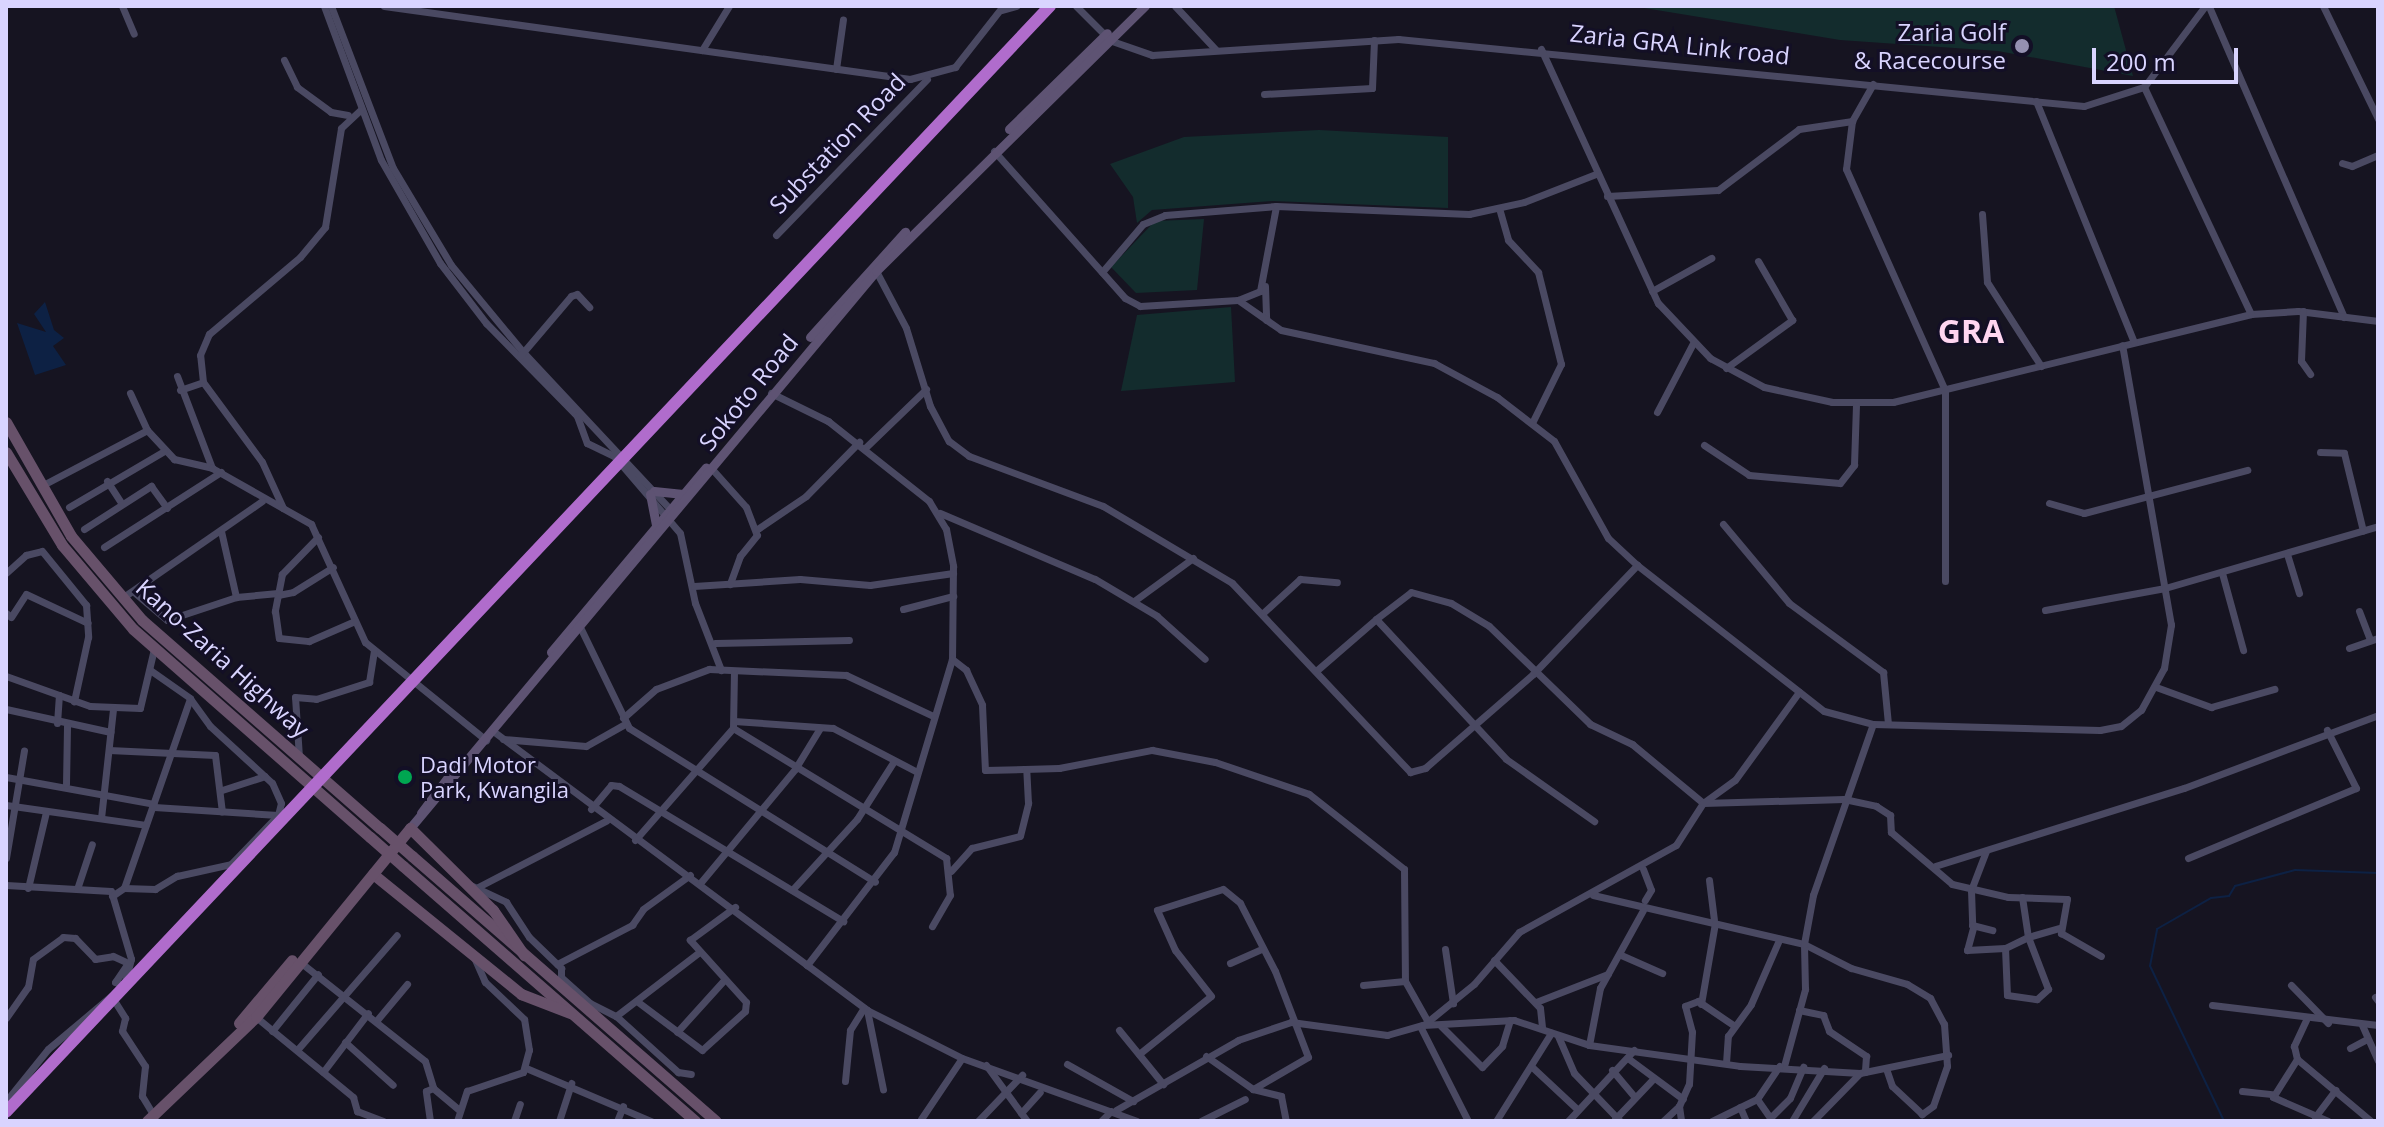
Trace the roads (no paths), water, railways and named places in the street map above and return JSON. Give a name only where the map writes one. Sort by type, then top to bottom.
[{"type":"highway","name":"Kano-Zaria Highway","points":[[6,422],[39,487],[122,598],[412,856],[472,917]]},
{"type":"highway","name":"Kano-Zaria Highway","points":[[6,452],[70,556],[154,649],[403,866],[472,917]]},
{"type":"highway","points":[[138,1121],[149,1116],[256,1017],[406,833]]},
{"type":"highway","points":[[406,833],[473,886],[524,955]]},
{"type":"highway","points":[[149,1116],[248,1014],[406,833]]},
{"type":"highway","points":[[373,874],[527,999],[579,1018]]},
{"type":"highway","points":[[472,917],[524,955],[716,1121]]},
{"type":"highway","points":[[472,917],[695,1121]]},
{"type":"main road","name":"Sokoto Road","points":[[671,514],[683,494],[872,264],[1137,6]]},
{"type":"main road","name":"Sokoto Road","points":[[1107,38],[1145,6]]},
{"type":"main road","name":"Sokoto Road","points":[[406,833],[483,738],[493,731],[581,629],[770,393],[876,271],[1050,93]]},
{"type":"main road","points":[[656,525],[652,493],[683,494]]},
{"type":"main road","points":[[483,738],[656,525],[671,514]]},
{"type":"street","points":[[122,6],[134,34]]},
{"type":"street","points":[[324,6],[393,168],[434,239],[520,355],[671,514],[687,549],[694,586],[715,643],[721,670]]},
{"type":"street","points":[[331,6],[360,110],[432,251],[520,355],[577,416],[587,443],[614,456],[652,493]]},
{"type":"street","points":[[384,6],[927,79]]},
{"type":"street","points":[[702,50],[712,42],[729,6]]},
{"type":"street","points":[[1003,8],[1016,6]]},
{"type":"street","points":[[1076,6],[1107,38]]},
{"type":"street","points":[[1175,6],[1216,50]]},
{"type":"street","points":[[2219,6],[2207,8],[2144,87],[2251,314]]},
{"type":"street","points":[[2323,6],[2378,119]]},
{"type":"street","name":"Substation Road","points":[[776,235],[927,79],[968,56],[1003,8]]},
{"type":"street","points":[[2207,8],[2344,317]]},
{"type":"street","points":[[836,69],[843,19]]},
{"type":"street","name":"Zaria GRA Link road","points":[[1107,38],[1152,55],[1374,40],[1541,49],[2084,106],[2144,87]]},
{"type":"street","points":[[1264,94],[1372,88],[1374,40]]},
{"type":"street","points":[[712,42],[719,53]]},
{"type":"street","points":[[1541,49],[1652,291],[1693,343],[1726,368],[1764,387],[1856,405],[1945,390],[2251,314],[2303,311],[2378,321]]},
{"type":"street","points":[[284,60],[297,87],[331,112],[348,115],[360,110]]},
{"type":"street","points":[[1873,84],[1852,121],[1849,180],[1945,390],[1945,581]]},
{"type":"street","points":[[2036,101],[2134,342]]},
{"type":"street","points":[[283,508],[262,462],[203,382],[198,363],[209,334],[300,257],[325,227],[348,115]]},
{"type":"street","points":[[1607,196],[1712,192],[1799,129],[1852,121]]},
{"type":"street","points":[[994,151],[1102,272],[1140,306],[1238,300],[1265,286]]},
{"type":"street","points":[[2342,163],[2352,166],[2378,155]]},
{"type":"street","points":[[1102,272],[1153,218],[1276,206],[1454,214],[1499,208],[1596,174]]},
{"type":"street","points":[[1266,320],[1265,286],[1276,206]]},
{"type":"street","points":[[1499,208],[1508,240],[1538,272],[1561,364],[1533,421]]},
{"type":"street","points":[[1982,214],[1987,282],[2041,366]]},
{"type":"street","points":[[1652,291],[1711,258]]},
{"type":"street","points":[[1726,368],[1792,320],[1758,261]]},
{"type":"street","points":[[876,271],[906,328],[940,429],[959,450],[1103,506],[1193,558],[1264,612],[1410,772],[1425,768],[1533,674],[1637,565]]},
{"type":"street","points":[[520,355],[571,296],[577,294],[589,307]]},
{"type":"street","points":[[1238,300],[1266,320],[1314,341],[1451,369],[1533,421],[1554,441],[1608,538],[1637,565],[1835,717],[1873,724],[2114,729],[2136,716],[2156,687],[2170,645],[2165,588],[2122,345]]},
{"type":"street","points":[[2303,311],[2301,361],[2310,374]]},
{"type":"street","points":[[1657,412],[1693,343]]},
{"type":"street","points":[[177,376],[212,468]]},
{"type":"street","points":[[180,390],[203,382]]},
{"type":"street","points":[[756,530],[806,496],[926,389]]},
{"type":"street","points":[[130,393],[147,430],[164,451],[221,472],[262,501],[283,508],[311,524],[355,621],[374,650],[483,738]]},
{"type":"street","points":[[770,393],[862,445],[940,513],[1134,601],[1205,659]]},
{"type":"street","points":[[1704,445],[1749,475],[1846,481],[1856,459],[1856,405]]},
{"type":"street","points":[[39,487],[147,430]]},
{"type":"street","points":[[69,507],[107,481],[164,451]]},
{"type":"street","points":[[2320,452],[2344,453],[2363,531]]},
{"type":"street","points":[[712,469],[746,507],[756,530],[757,540],[740,556],[730,584]]},
{"type":"street","points":[[2049,503],[2076,514],[2247,470]]},
{"type":"street","points":[[104,547],[221,472]]},
{"type":"street","points":[[107,481],[122,504]]},
{"type":"street","points":[[84,529],[151,486],[167,508]]},
{"type":"street","points":[[122,598],[262,501]]},
{"type":"street","points":[[807,965],[875,882],[900,831],[952,659],[953,573],[940,513]]},
{"type":"street","points":[[1723,524],[1789,603],[1883,672],[1888,724]]},
{"type":"street","points":[[2045,610],[2165,588],[2378,526]]},
{"type":"street","points":[[221,531],[236,597]]},
{"type":"street","points":[[318,537],[285,568],[278,594],[282,639],[309,641],[355,621]]},
{"type":"street","points":[[6,573],[30,553],[42,551],[83,599],[88,623],[74,701]]},
{"type":"street","points":[[2287,554],[2299,593]]},
{"type":"street","points":[[1134,601],[1193,558]]},
{"type":"street","points":[[134,592],[167,620],[236,597],[293,592],[333,567]]},
{"type":"street","points":[[694,586],[810,579],[870,585],[953,573]]},
{"type":"street","points":[[2222,573],[2243,650]]},
{"type":"street","points":[[1264,612],[1300,579],[1337,582]]},
{"type":"street","points":[[6,613],[11,617],[26,594],[88,623]]},
{"type":"street","points":[[1316,671],[1402,596],[1427,594],[1478,617],[1533,674],[1590,724],[1632,744],[1703,803],[1844,799],[1890,815],[1891,832],[1935,866],[1952,884],[1971,890],[2022,897],[2067,899],[2059,928]]},
{"type":"street","points":[[903,609],[953,596]]},
{"type":"street","points":[[2349,648],[2374,639],[2359,611]]},
{"type":"street","points":[[1376,619],[1472,727],[1524,774],[1594,821]]},
{"type":"street","points":[[581,629],[624,721],[875,882]]},
{"type":"street","points":[[715,643],[849,640]]},
{"type":"street","points":[[6,676],[74,701],[113,709],[143,707],[154,649]]},
{"type":"street","points":[[303,760],[295,697],[316,699],[369,682],[374,650]]},
{"type":"street","points":[[952,659],[975,685],[982,705],[983,766],[1026,769],[1152,750],[1303,790],[1404,869],[1405,981],[1468,1121]]},
{"type":"street","points":[[6,885],[77,889],[112,896],[124,888],[155,889],[177,876],[231,864],[278,815],[281,798],[265,776],[210,726],[190,698],[150,670]]},
{"type":"street","points":[[503,739],[586,746],[624,721],[656,689],[721,670],[846,675],[933,716]]},
{"type":"street","points":[[635,840],[733,724],[734,672]]},
{"type":"street","points":[[2156,687],[2211,707],[2274,689]]},
{"type":"street","points":[[1101,1121],[1114,1110],[1206,1056],[1296,1023],[1387,1035],[1424,1024],[1453,1003],[1519,932],[1643,869],[1681,841],[1703,803],[1735,780],[1799,692]]},
{"type":"street","points":[[57,723],[59,695]]},
{"type":"street","points":[[124,888],[190,698]]},
{"type":"street","points":[[6,709],[57,723],[111,732]]},
{"type":"street","points":[[101,818],[113,709]]},
{"type":"street","points":[[1935,866],[2184,788],[2327,730],[2378,715]]},
{"type":"street","points":[[733,724],[833,728],[917,772]]},
{"type":"street","points":[[733,724],[795,769],[946,858],[951,871],[950,895],[932,926]]},
{"type":"street","points":[[1712,1121],[1757,1099],[1782,1066],[1806,982],[1804,944],[1844,799],[1873,724]]},
{"type":"street","points":[[66,784],[67,725]]},
{"type":"street","points":[[701,882],[795,769],[820,728]]},
{"type":"street","points":[[2188,858],[2356,788],[2327,730]]},
{"type":"street","points":[[493,731],[591,809],[701,882],[866,1009],[962,1058],[1022,1075],[1137,1121]]},
{"type":"street","points":[[6,858],[10,806],[19,781],[24,750]]},
{"type":"street","points":[[109,750],[215,755],[222,790],[222,812]]},
{"type":"street","points":[[792,890],[864,809],[894,761]]},
{"type":"street","points":[[951,871],[972,848],[1020,836],[1028,803],[1026,769]]},
{"type":"street","points":[[222,790],[265,776]]},
{"type":"street","points":[[6,777],[19,781],[66,784],[154,806],[278,815]]},
{"type":"street","points":[[591,809],[614,784],[843,921]]},
{"type":"street","points":[[10,806],[146,825]]},
{"type":"street","points":[[28,888],[46,812]]},
{"type":"street","points":[[473,886],[607,820]]},
{"type":"street","points":[[77,889],[92,844]]},
{"type":"street","points":[[1986,851],[1971,890],[1973,928],[1967,950],[2005,948],[2059,928],[2101,956]]},
{"type":"street","points":[[1643,869],[1651,890],[1645,900]]},
{"type":"street","points":[[557,964],[632,925],[643,909],[690,875]]},
{"type":"street","points":[[1701,1004],[1714,922],[1709,880]]},
{"type":"street","points":[[473,886],[506,902],[529,937],[557,964],[561,977],[590,1003],[616,1016],[678,1072],[691,1074]]},
{"type":"street","points":[[1139,1054],[1211,996],[1175,950],[1157,910],[1223,889],[1240,903],[1263,948],[1296,1023],[1308,1060],[1253,1089]]},
{"type":"street","points":[[1593,895],[1643,910],[1714,922],[1804,944],[1930,998],[1944,1024],[1948,1055],[1939,1095],[1924,1115],[1892,1086],[1886,1069]]},
{"type":"street","points":[[6,1101],[48,1049],[124,985],[131,959],[112,896]]},
{"type":"street","points":[[2005,948],[2007,995],[2037,999],[2048,981],[2028,937],[2022,897]]},
{"type":"street","points":[[638,1002],[704,1050],[745,1011],[746,1002],[698,953],[692,934],[735,907]]},
{"type":"street","points":[[1589,1045],[1599,991],[1643,910]]},
{"type":"street","points":[[1973,928],[1992,930]]},
{"type":"street","points":[[297,1050],[397,935]]},
{"type":"street","points":[[6,1018],[28,987],[33,959],[63,937],[75,938],[95,959],[113,956],[128,963],[115,982],[124,985]]},
{"type":"street","points":[[1726,1063],[1733,1025],[1751,1004],[1779,940]]},
{"type":"street","points":[[1230,963],[1263,948]]},
{"type":"street","points":[[1445,949],[1453,1003]]},
{"type":"street","points":[[616,1016],[698,953]]},
{"type":"street","points":[[473,955],[485,982],[526,1023],[526,1068]]},
{"type":"street","points":[[1621,955],[1662,973]]},
{"type":"street","points":[[1494,960],[1536,1002],[1542,1027]]},
{"type":"street","points":[[300,962],[346,994],[425,1061],[433,1088],[458,1109]]},
{"type":"street","points":[[272,1031],[318,974]]},
{"type":"street","points":[[1536,1002],[1608,974]]},
{"type":"street","points":[[677,1032],[724,980]]},
{"type":"street","points":[[1363,985],[1405,981]]},
{"type":"street","points":[[1583,982],[1599,991]]},
{"type":"street","points":[[377,1020],[407,984]]},
{"type":"street","points":[[2291,985],[2328,1023]]},
{"type":"street","points":[[112,997],[125,1018],[122,1031],[145,1066],[142,1096],[149,1116]]},
{"type":"street","points":[[1681,1121],[1692,1032],[1683,1010],[1693,1001],[1733,1025]]},
{"type":"street","points":[[2212,1005],[2328,1023],[2378,1025]]},
{"type":"street","points":[[845,1081],[850,1030],[866,1009]]},
{"type":"street","points":[[866,1009],[883,1089]]},
{"type":"street","points":[[1799,1010],[1823,1015],[1829,1031],[1866,1056],[1863,1072],[1813,1121]]},
{"type":"street","points":[[323,1072],[368,1013]]},
{"type":"street","points":[[256,1017],[353,1097],[357,1111],[383,1121]]},
{"type":"street","points":[[1424,1024],[1441,1026],[1510,1020],[1542,1027],[1589,1045],[1726,1063],[1863,1072],[1948,1055]]},
{"type":"street","points":[[1441,1026],[1482,1067],[1502,1046],[1510,1020]]},
{"type":"street","points":[[2306,1020],[2294,1046],[2297,1059],[2371,1121]]},
{"type":"street","points":[[2362,1025],[2378,1061]]},
{"type":"street","points":[[1119,1030],[1163,1084]]},
{"type":"street","points":[[1496,1121],[1554,1034]]},
{"type":"street","points":[[1554,1034],[1574,1073],[1617,1120],[1653,1079]]},
{"type":"street","points":[[2350,1048],[2367,1039]]},
{"type":"street","points":[[345,1042],[393,1085]]},
{"type":"street","points":[[1568,1121],[1591,1091],[1612,1070],[1629,1059],[1634,1050]]},
{"type":"street","points":[[1206,1056],[1253,1089],[1281,1096],[1286,1121]]},
{"type":"street","points":[[921,1119],[962,1058]]},
{"type":"street","points":[[1629,1059],[1681,1102]]},
{"type":"street","points":[[2272,1094],[2297,1059]]},
{"type":"street","points":[[984,1063],[1027,1121]]},
{"type":"street","points":[[1067,1064],[1133,1101]]},
{"type":"street","points":[[1531,1066],[1577,1109]]},
{"type":"street","points":[[1757,1099],[1771,1119],[1790,1098],[1803,1067]]},
{"type":"street","points":[[457,1121],[458,1109],[470,1088],[526,1068],[571,1083],[651,1121]]},
{"type":"street","points":[[1792,1121],[1824,1068]]},
{"type":"street","points":[[1612,1070],[1635,1097]]},
{"type":"street","points":[[978,1121],[1022,1075]]},
{"type":"street","points":[[559,1121],[571,1083]]},
{"type":"street","points":[[430,1121],[426,1091],[433,1088]]},
{"type":"street","points":[[2315,1117],[2335,1090]]},
{"type":"street","points":[[2242,1091],[2272,1094],[2328,1121]]},
{"type":"street","points":[[1021,1113],[1040,1092]]},
{"type":"street","points":[[1201,1121],[1245,1099]]},
{"type":"street","points":[[1663,1121],[1681,1102]]},
{"type":"street","points":[[514,1121],[520,1104]]},
{"type":"street","points":[[617,1121],[623,1106]]},
{"type":"street","points":[[1740,1107],[1746,1121]]},
{"type":"water","points":[[45,302],[54,330],[64,338],[53,346],[66,365],[35,375],[17,323],[46,332],[34,314]]},
{"type":"waterway","points":[[2224,1121],[2150,966],[2157,929],[2211,898],[2229,896],[2235,886],[2295,870],[2378,873]]},
{"type":"place","name":"Zaria Golf & Racecourse","points":[[2022,46]]},
{"type":"place","name":"Dadi Motor Park, Kwangila","points":[[405,777]]},
{"type":"district","name":"GRA","points":[[1971,331]]}]
